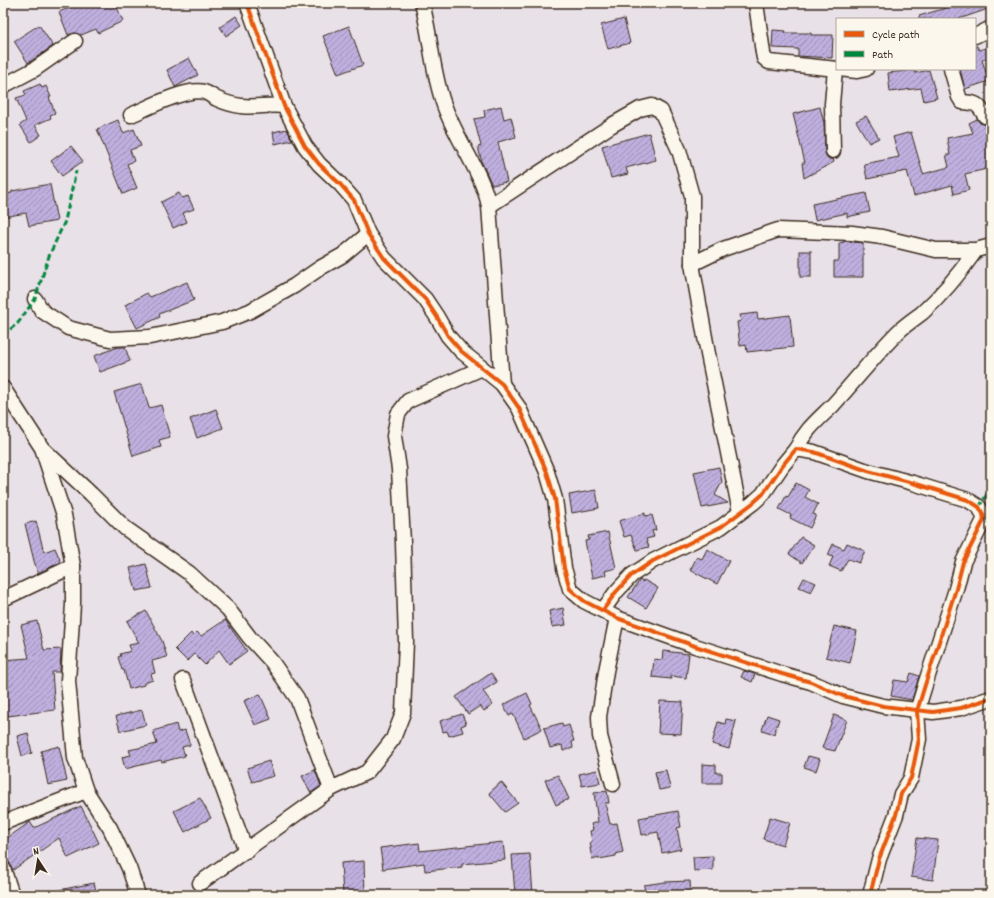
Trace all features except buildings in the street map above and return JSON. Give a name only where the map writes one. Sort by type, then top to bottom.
[{"type":"street","points":[[247,3],[284,106],[305,146],[319,164],[354,200],[368,234],[384,258],[425,299],[448,336],[461,351],[473,359],[502,384],[520,408],[547,472],[555,499],[564,568],[570,589],[584,601],[617,618],[695,646],[811,682],[843,696],[883,706],[934,712],[961,708],[991,698]]},
{"type":"street","points":[[422,3],[436,84],[454,132],[486,194],[489,206],[502,384]]},
{"type":"street","points":[[756,3],[764,58],[769,62],[836,69]]},
{"type":"street","points":[[976,36],[991,28]]},
{"type":"street","points":[[3,86],[34,69],[76,41]]},
{"type":"street","points":[[833,151],[832,104],[837,70]]},
{"type":"street","points":[[847,70],[862,70]]},
{"type":"street","points":[[951,70],[959,97],[962,102],[974,103],[980,106],[985,116]]},
{"type":"street","points":[[131,115],[163,100],[185,93],[199,91],[240,106],[273,104],[284,106]]},
{"type":"street","points":[[489,206],[612,125],[640,109],[652,106],[661,111],[679,150],[692,196],[692,264],[708,354],[740,512]]},
{"type":"street","points":[[692,264],[723,249],[778,230],[852,233],[882,237],[936,250],[976,250],[991,246]]},
{"type":"street","points":[[35,298],[42,311],[68,328],[110,339],[150,337],[222,322],[250,311],[294,286],[320,268],[343,255],[368,234]]},
{"type":"street","points":[[603,610],[616,592],[632,575],[654,561],[721,527],[763,494],[782,466],[796,449],[808,429],[832,405],[871,360],[900,330],[922,313],[940,295],[959,274],[976,250]]},
{"type":"street","points":[[200,884],[332,789],[367,772],[393,739],[404,713],[406,642],[399,469],[394,436],[398,414],[408,401],[482,368]]},
{"type":"street","points":[[3,388],[42,448],[125,528],[189,573],[228,609],[250,638],[272,662],[297,698],[332,789]]},
{"type":"street","points":[[42,448],[64,515],[73,566],[73,604],[68,681],[75,758],[86,791],[110,828],[129,868],[138,895]]},
{"type":"street","points":[[796,449],[814,452],[868,471],[912,482],[968,500],[980,506],[984,520],[963,562],[956,589],[917,711],[918,739],[911,778],[901,794],[896,815],[879,859],[870,895]]},
{"type":"street","points":[[3,599],[73,566]]},
{"type":"street","points":[[613,784],[600,736],[599,717],[606,671],[617,618]]},
{"type":"street","points":[[183,680],[246,850]]},
{"type":"street","points":[[3,823],[86,791]]},
{"type":"street","points":[[3,868],[12,895]]},
{"type":"marked path","points":[[3,335],[18,323],[35,299],[49,256],[65,221],[76,171]]},
{"type":"marked path","points":[[979,507],[991,488]]},
{"type":"cycle path","points":[[247,3],[284,106],[305,146],[319,164],[354,200],[368,234],[384,258],[425,299],[448,336],[461,351],[502,384],[519,408],[547,472],[555,499],[564,568],[570,589],[584,601],[617,618],[695,646],[811,682],[843,696],[883,706],[933,712],[961,708],[991,698]]},
{"type":"cycle path","points":[[603,610],[616,592],[632,575],[653,561],[721,527],[753,503],[763,494],[782,466],[796,449],[814,452],[868,471],[968,500],[979,507],[983,514],[984,520],[963,562],[956,589],[917,711],[919,739],[911,778],[901,794],[896,815],[879,859],[870,895]]}]
